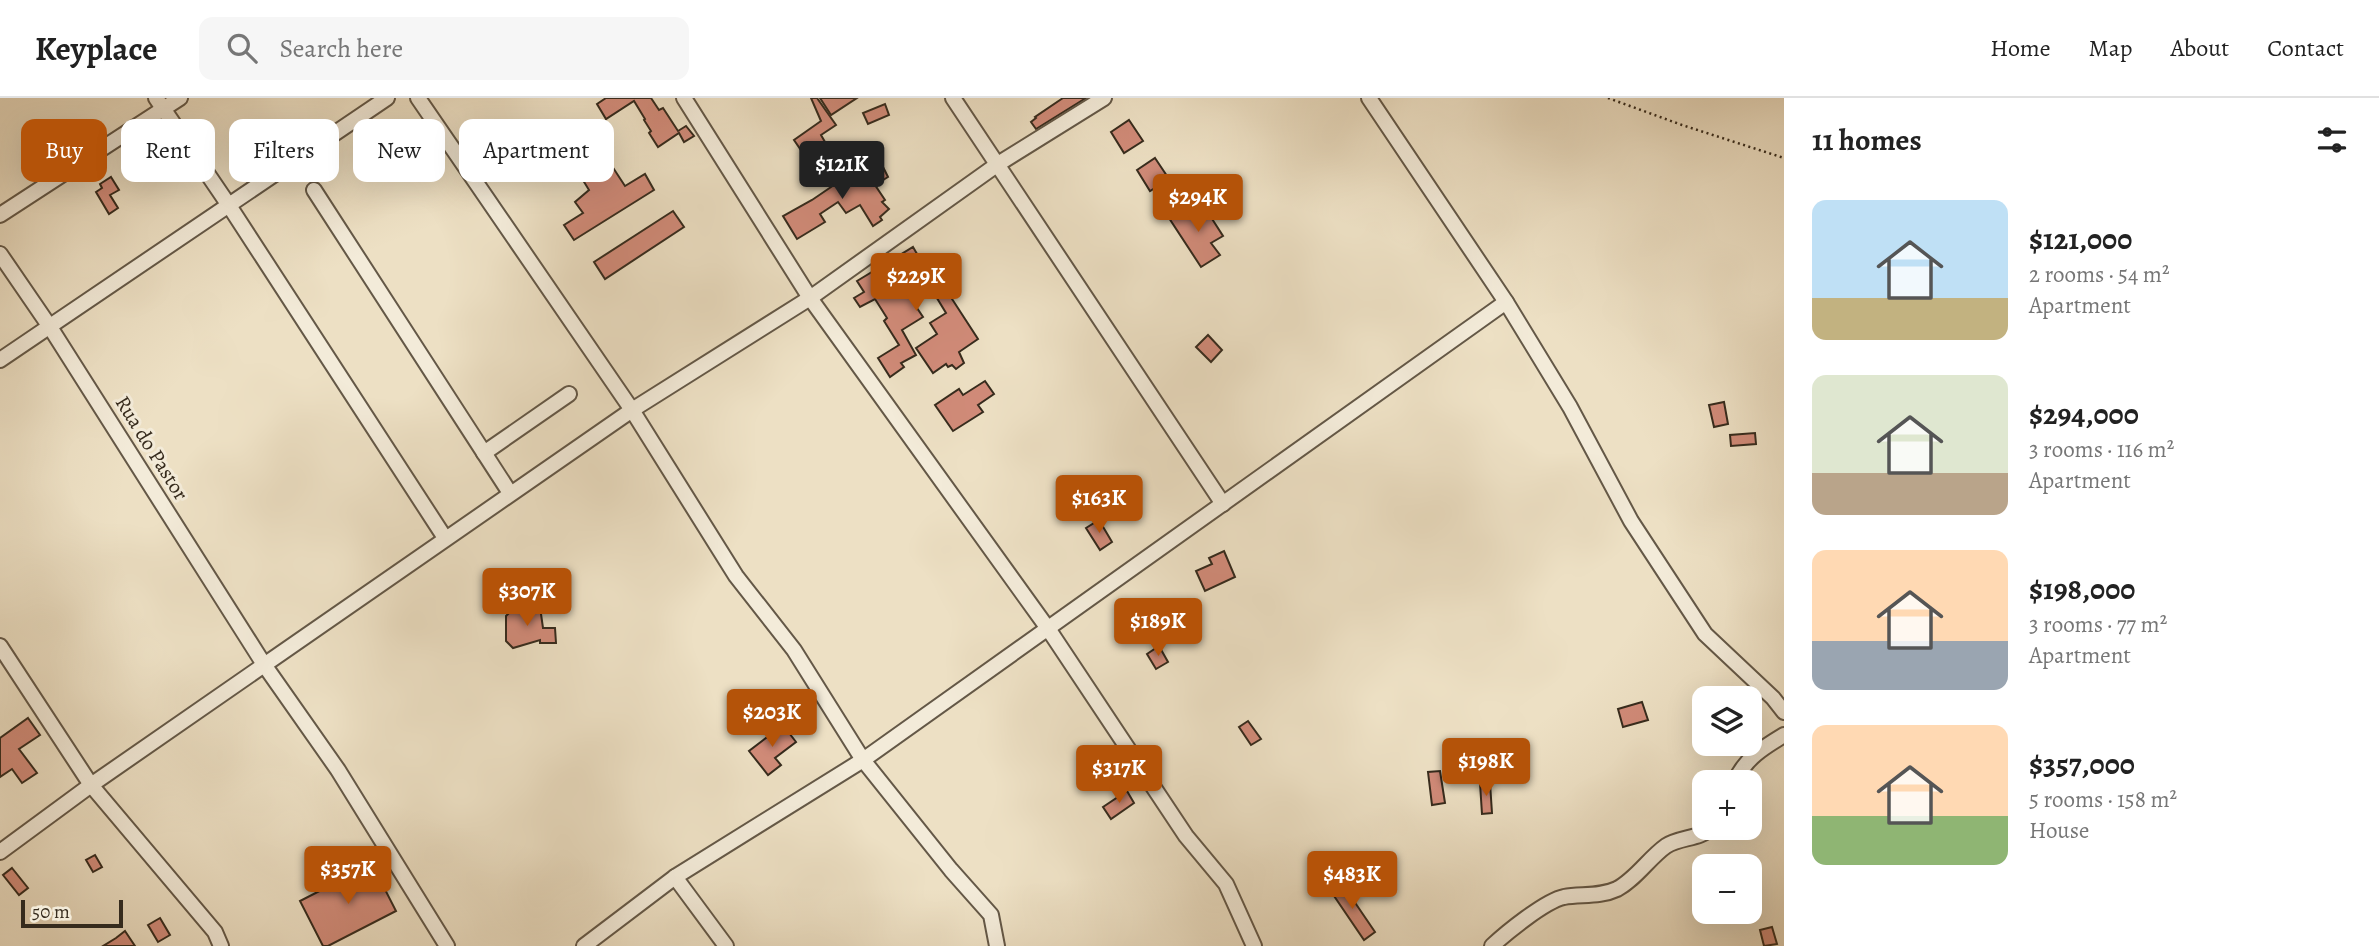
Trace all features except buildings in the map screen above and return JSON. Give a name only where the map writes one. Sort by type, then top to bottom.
[{"type":"street","points":[[0,215],[160,103],[180,98]]},
{"type":"street","points":[[0,360],[387,98]]},
{"type":"street","points":[[418,98],[632,410],[736,576],[794,650],[863,760],[951,870],[991,915],[997,946]]},
{"type":"street","points":[[684,98],[810,298],[1049,630],[1186,836],[1226,884],[1254,946]]},
{"type":"street","points":[[953,98],[1223,504]]},
{"type":"street","points":[[0,852],[91,785],[510,493],[632,410],[810,298],[998,164],[1104,98]]},
{"type":"street","points":[[1369,98],[1506,302],[1570,407],[1631,521],[1705,634],[1773,698],[1784,712]]},
{"type":"street","points":[[160,103],[445,538]]},
{"type":"street","points":[[314,191],[510,493]]},
{"type":"street","name":"Rua do Pastor","points":[[0,254],[50,327],[265,666],[338,770],[447,946]]},
{"type":"street","points":[[584,946],[675,877],[863,760],[1506,302]]},
{"type":"street","points":[[484,453],[569,394]]},
{"type":"street","points":[[0,646],[91,785],[215,932],[221,946]]},
{"type":"street","points":[[1742,770],[1756,753],[1784,735]]},
{"type":"street","points":[[1492,946],[1505,933],[1556,899],[1620,888],[1666,846],[1692,836]]},
{"type":"street","points":[[675,877],[726,946]]},
{"type":"path","points":[[1608,98],[1784,158]]}]
